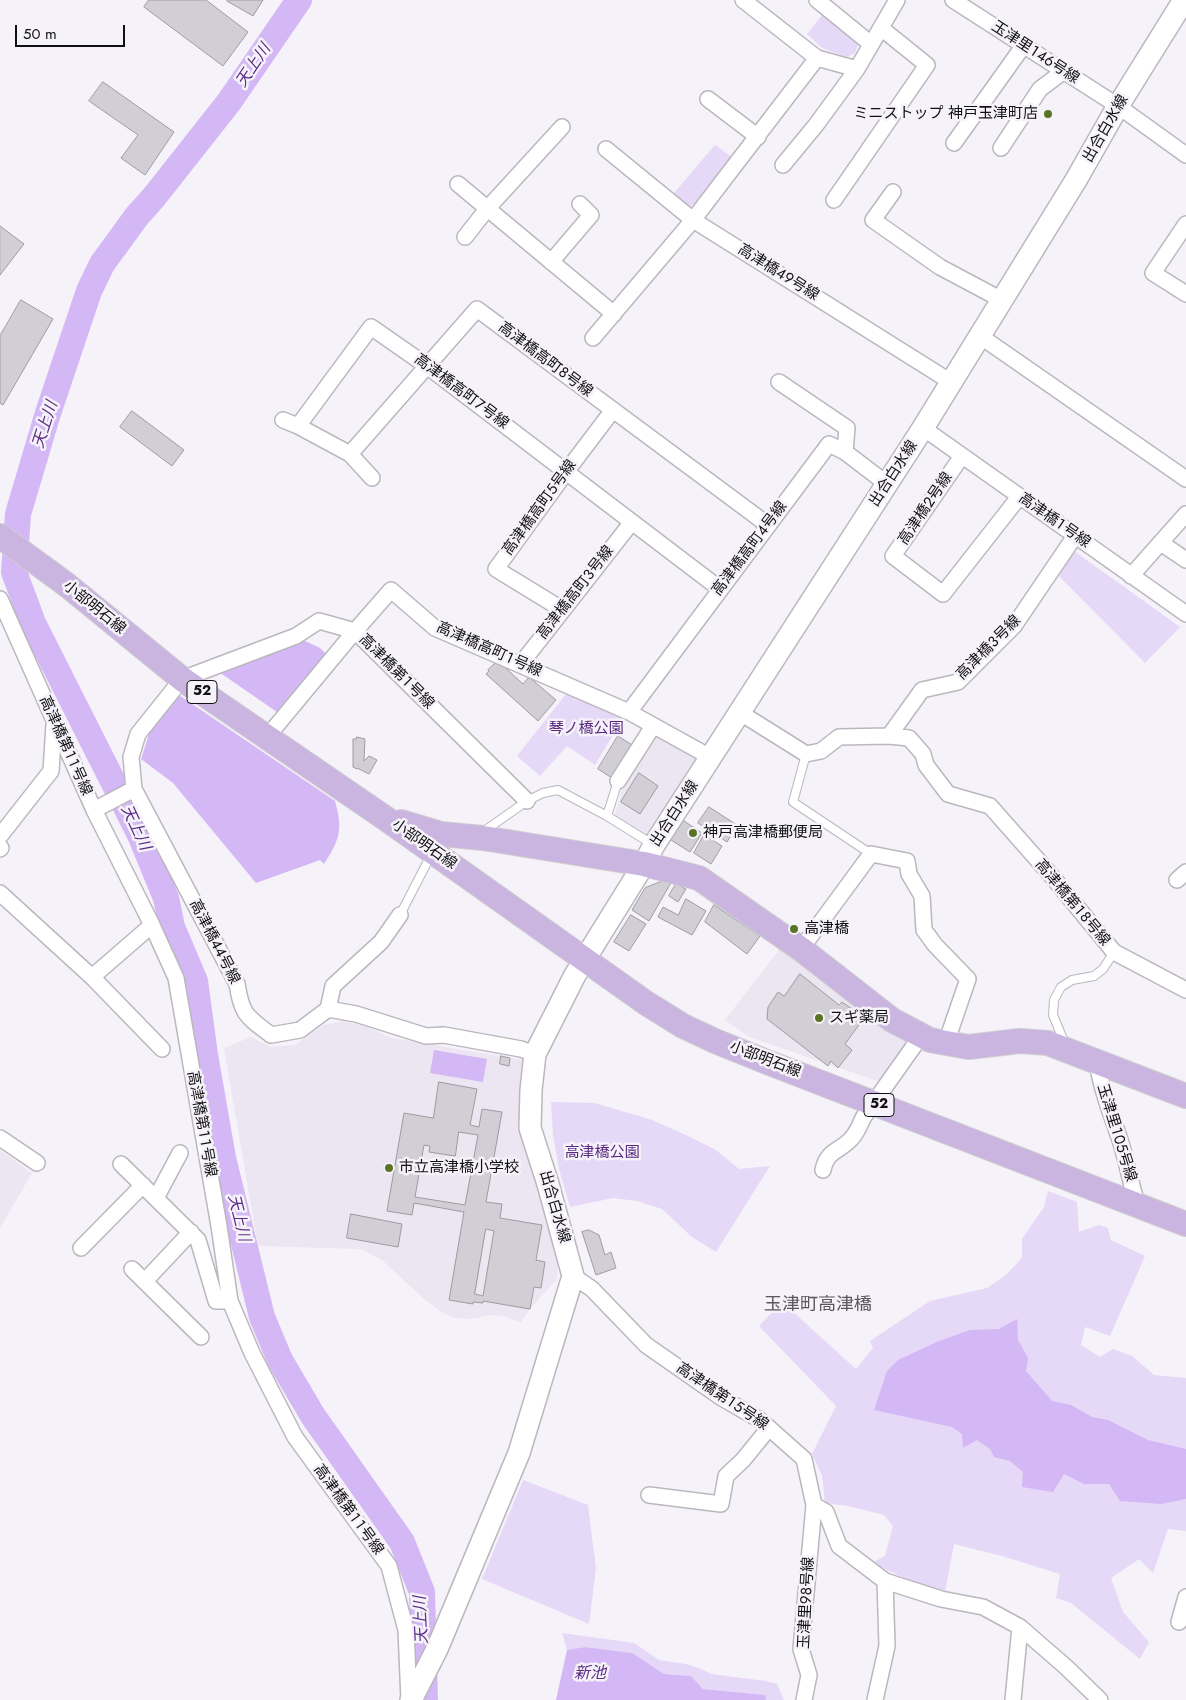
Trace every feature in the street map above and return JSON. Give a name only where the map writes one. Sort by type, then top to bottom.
[{"type":"main road","name":"小部明石線","points":[[0,536],[67,585],[182,679],[385,818],[585,960],[683,1026],[750,1055],[1186,1224]]},
{"type":"main road","name":"小部明石線","points":[[385,818],[441,834],[649,855],[699,878],[801,949],[892,1020],[921,1036],[930,1040],[968,1047],[1020,1041],[1048,1043],[1186,1096]]},
{"type":"street","points":[[743,0],[817,58],[858,69]]},
{"type":"street","points":[[817,0],[871,44]]},
{"type":"street","points":[[783,165],[858,69],[898,0]]},
{"type":"street","name":"玉津里１４６号線","points":[[953,0],[1118,106],[1186,155]]},
{"type":"street","name":"出合白水線","points":[[573,1276],[548,1184],[530,1128],[531,1090],[535,1054],[575,975],[739,712],[923,428],[1076,180],[1118,106],[1184,0]]},
{"type":"street","points":[[834,200],[927,65],[881,28]]},
{"type":"street","points":[[954,143],[1024,45]]},
{"type":"street","points":[[593,338],[694,220],[817,58]]},
{"type":"street","points":[[1001,148],[1040,89],[1064,71]]},
{"type":"street","points":[[708,99],[758,137]]},
{"type":"street","points":[[465,236],[562,127]]},
{"type":"street","name":"高津橋４９号線","points":[[606,150],[694,220],[951,382]]},
{"type":"street","points":[[458,184],[614,314]]},
{"type":"street","points":[[893,192],[873,220],[940,267],[1002,300]]},
{"type":"street","points":[[551,262],[591,215],[580,204]]},
{"type":"street","points":[[1186,224],[1153,273],[1186,294]]},
{"type":"street","name":"高津橋高町８号線","points":[[350,454],[477,309],[768,525]]},
{"type":"street","name":"高津橋高町７号線","points":[[298,426],[372,327],[427,366],[720,589]]},
{"type":"street","points":[[980,336],[1186,479]]},
{"type":"street","points":[[779,382],[847,428],[845,452],[887,484]]},
{"type":"street","name":"高津橋高町５号線","points":[[563,610],[496,569],[613,410]]},
{"type":"street","points":[[283,420],[350,454],[372,478]]},
{"type":"street","name":"高津橋１号線","points":[[923,428],[1186,614]]},
{"type":"street","name":"高津橋高町４号線","points":[[628,712],[829,444],[845,452]]},
{"type":"street","name":"高津橋２号線","points":[[962,456],[893,556],[943,594],[1019,497]]},
{"type":"street","points":[[1132,576],[1186,514]]},
{"type":"street","name":"高津橋高町３号線","points":[[520,665],[632,522]]},
{"type":"street","name":"高津橋３号線","points":[[889,736],[922,690],[958,682],[1014,626],[1075,536]]},
{"type":"street","points":[[1161,543],[1186,560]]},
{"type":"street","name":"高津橋高町１号線","points":[[267,737],[391,590],[435,628],[628,712],[712,758]]},
{"type":"street","name":"高津橋第１１号線","points":[[0,599],[94,810],[152,925],[176,978],[219,1226],[230,1301],[252,1352],[295,1437],[389,1566],[406,1630],[410,1700]]},
{"type":"street","name":"高津橋第１号線","points":[[182,679],[296,636],[318,621],[355,631],[526,801]]},
{"type":"street","name":"高津橋４４号線","points":[[182,679],[138,734],[131,757],[134,789],[237,984],[241,1006],[249,1018],[271,1035],[300,1030],[328,1009]]},
{"type":"street","points":[[739,712],[806,754]]},
{"type":"street","points":[[0,836],[51,771],[54,722]]},
{"type":"street","points":[[618,781],[653,726]]},
{"type":"street","name":"高津橋第１８号線","points":[[806,754],[821,751],[840,737],[889,736],[909,738],[923,754],[926,765],[948,794],[990,806],[1050,874],[1114,952],[1186,990]]},
{"type":"street","points":[[94,810],[134,789]]},
{"type":"street","points":[[801,949],[871,854],[906,861],[909,874],[922,896],[924,930],[935,945],[968,979],[946,1043]]},
{"type":"street","points":[[0,893],[92,977],[162,1050]]},
{"type":"street","points":[[400,915],[381,942],[333,986],[328,1009],[356,1014],[426,1036],[444,1035],[520,1049],[535,1054]]},
{"type":"street","points":[[92,977],[152,925]]},
{"type":"street","points":[[823,1170],[825,1160],[851,1139],[857,1131],[862,1118],[921,1036]]},
{"type":"street","name":"玉津里１０５号線","points":[[1097,1061],[1099,1077],[1111,1118],[1121,1143],[1136,1204]]},
{"type":"street","points":[[0,1138],[37,1163]]},
{"type":"street","points":[[156,1198],[180,1153]]},
{"type":"street","points":[[121,1164],[198,1240],[216,1302],[230,1301]]},
{"type":"street","points":[[82,1248],[143,1185]]},
{"type":"street","points":[[146,1281],[190,1232]]},
{"type":"street","points":[[132,1269],[201,1337]]},
{"type":"street","points":[[410,1700],[436,1649],[519,1453],[573,1276]]},
{"type":"street","name":"高津橋第１５号線","points":[[573,1276],[592,1288],[646,1345],[722,1398],[760,1420],[804,1459],[814,1505]]},
{"type":"street","points":[[649,1495],[721,1504],[726,1476],[743,1460],[769,1428]]},
{"type":"street","points":[[814,1505],[826,1512],[839,1546],[885,1581],[940,1599],[983,1607],[1020,1627],[1100,1700]]},
{"type":"street","name":"玉津里９８号線","points":[[804,1700],[809,1675],[801,1649],[814,1505]]},
{"type":"street","points":[[875,1700],[887,1646],[885,1581]]},
{"type":"street","points":[[1179,1622],[1186,1597]]},
{"type":"street","points":[[1013,1700],[1020,1627]]},
{"type":"lane","points":[[806,754],[793,802],[871,854]]},
{"type":"lane","points":[[607,816],[618,781]]},
{"type":"lane","points":[[483,838],[487,829],[526,801],[543,793],[558,790],[607,816],[649,855]]},
{"type":"lane","points":[[400,915],[433,852]]},
{"type":"lane","points":[[1068,1050],[1053,1015],[1054,1000],[1061,987],[1072,980],[1094,976],[1103,969],[1114,952]]},
{"type":"shaded area","points":[[657,733],[696,755],[698,767],[650,839],[614,819],[622,790]]},
{"type":"shaded area","points":[[782,946],[913,1041],[886,1084],[749,1037],[725,1020]]},
{"type":"shaded area","name":"市立高津橋小学校","points":[[343,1021],[367,1027],[392,1038],[523,1060],[519,1090],[521,1109],[558,1260],[557,1279],[521,1322],[502,1316],[491,1315],[469,1319],[455,1318],[443,1313],[423,1298],[382,1260],[361,1249],[258,1246],[224,1048],[251,1037],[271,1047],[295,1045],[324,1025]]},
{"type":"shaded area","points":[[0,1150],[32,1173],[0,1228]]},
{"type":"green space","points":[[823,14],[857,38],[858,45],[855,53],[847,57],[822,48],[807,34]]},
{"type":"green space","points":[[715,145],[732,157],[704,196],[689,207],[673,194]]},
{"type":"green space","points":[[1074,551],[1180,627],[1145,663],[1059,576]]},
{"type":"green space","name":"琴ノ橋公園","points":[[566,694],[623,718],[595,765],[567,746],[540,776],[517,756]]},
{"type":"green space","name":"高津橋公園","points":[[551,1102],[595,1103],[652,1120],[716,1150],[739,1169],[770,1166],[716,1252],[692,1237],[662,1209],[637,1201],[613,1198],[570,1207],[559,1169],[553,1135]]},
{"type":"green space","points":[[1048,1191],[1077,1202],[1079,1232],[1099,1225],[1108,1228],[1111,1240],[1145,1256],[1110,1336],[1085,1327],[1081,1345],[1100,1357],[1113,1349],[1132,1356],[1154,1375],[1186,1378],[1186,1531],[1168,1529],[1153,1573],[1139,1559],[1111,1578],[1123,1612],[1149,1642],[1140,1659],[1071,1603],[1056,1598],[1060,1574],[1002,1556],[954,1544],[945,1592],[907,1579],[872,1563],[885,1556],[893,1526],[884,1515],[848,1506],[825,1503],[822,1475],[812,1454],[836,1406],[759,1326],[782,1302],[856,1369],[873,1348],[870,1341],[930,1301],[987,1288],[1006,1275],[1022,1258],[1022,1239],[1044,1207]]},
{"type":"green space","points":[[523,1480],[588,1505],[596,1568],[589,1624],[482,1579]]},
{"type":"green space","points":[[562,1633],[634,1643],[659,1660],[686,1664],[711,1674],[777,1684],[784,1700],[766,1700],[764,1695],[703,1689],[691,1676],[664,1674],[631,1653],[585,1647],[567,1650]]},
{"type":"water","points":[[303,640],[320,648],[327,655],[277,712],[219,672]]},
{"type":"water","points":[[176,693],[335,801],[339,820],[337,841],[324,864],[320,860],[256,883],[173,783],[141,759],[150,731]]},
{"type":"water","points":[[434,1050],[487,1059],[483,1082],[430,1073]]},
{"type":"water","points":[[1017,1319],[1018,1340],[1028,1358],[1026,1371],[1052,1401],[1071,1405],[1092,1417],[1108,1420],[1148,1440],[1186,1449],[1186,1499],[1161,1504],[1120,1501],[1109,1484],[1084,1484],[1064,1474],[1053,1492],[1022,1487],[1023,1472],[1010,1461],[994,1457],[990,1449],[977,1440],[963,1448],[962,1434],[952,1427],[874,1410],[887,1371],[898,1360],[939,1341],[970,1330],[999,1329]]},
{"type":"water","name":"新池","points":[[585,1647],[632,1653],[664,1674],[691,1676],[703,1689],[765,1695],[766,1700],[556,1700],[567,1650]]},
{"type":"building","points":[[149,0],[206,0],[248,32],[223,66],[144,7]]},
{"type":"building","points":[[228,0],[263,0],[253,16]]},
{"type":"building","points":[[103,82],[174,132],[145,175],[121,158],[138,135],[89,101]]},
{"type":"building","points":[[0,226],[24,244],[0,275]]},
{"type":"building","points":[[21,300],[53,319],[3,405],[0,403],[0,336]]},
{"type":"building","points":[[132,411],[184,450],[172,466],[120,427]]},
{"type":"building","points":[[498,661],[523,684],[529,677],[556,700],[538,721],[486,674]]},
{"type":"building","points":[[618,736],[632,745],[612,778],[598,769]]},
{"type":"building","points":[[357,737],[365,739],[364,761],[369,756],[377,760],[369,774],[353,767],[353,739]]},
{"type":"building","points":[[639,773],[658,786],[640,814],[621,802]]},
{"type":"building","points":[[709,807],[737,825],[727,842],[698,823]]},
{"type":"building","points":[[684,821],[702,833],[690,852],[671,840]]},
{"type":"building","points":[[704,835],[722,846],[711,864],[694,853]]},
{"type":"building","points":[[668,879],[672,881],[649,921],[632,910],[645,888]]},
{"type":"building","points":[[676,884],[686,889],[678,902],[669,896]]},
{"type":"building","points":[[686,899],[706,911],[692,935],[658,917],[663,907],[678,915]]},
{"type":"building","points":[[714,905],[760,936],[747,954],[705,922]]},
{"type":"building","points":[[631,915],[646,924],[629,951],[614,942]]},
{"type":"building","points":[[800,974],[839,1005],[842,1002],[855,1011],[852,1015],[861,1022],[845,1044],[852,1050],[838,1068],[831,1061],[828,1066],[767,1019],[768,1007],[778,992],[784,996]]},
{"type":"building","points":[[501,1056],[510,1058],[509,1066],[500,1064]]},
{"type":"building","points":[[439,1082],[477,1089],[470,1125],[479,1127],[482,1109],[502,1112],[486,1202],[502,1204],[500,1218],[542,1225],[536,1260],[545,1262],[541,1288],[534,1287],[530,1309],[483,1301],[483,1303],[473,1302],[473,1304],[449,1300],[464,1212],[414,1203],[412,1215],[387,1211],[404,1113],[433,1118]],"holes":[[[459,1132],[478,1135],[465,1205],[415,1197],[424,1145],[430,1146],[429,1152],[455,1156]],[[486,1229],[494,1231],[483,1296],[475,1294]]]},
{"type":"building","points":[[351,1214],[402,1224],[398,1247],[347,1238]]},
{"type":"building","points":[[589,1230],[599,1235],[605,1255],[611,1252],[616,1268],[596,1275],[582,1232]]},
{"type":"waterway","name":"天上川","points":[[299,0],[229,102],[137,216],[102,264],[89,291],[48,413],[18,514],[14,572],[33,623],[141,837],[166,898],[172,927],[195,981],[205,1055],[223,1158],[262,1317],[280,1360],[313,1416],[402,1542],[422,1592],[425,1700]]},
{"type":"place","name":"ミニストップ 神戸玉津町店","points":[[1048,114]]},
{"type":"place","name":"神戸高津橋郵便局","points":[[693,833]]},
{"type":"place","name":"高津橋","points":[[794,929]]},
{"type":"place","name":"スギ薬局","points":[[819,1018]]},
{"type":"place","name":"市立高津橋小学校","points":[[389,1168]]},
{"type":"district","name":"玉津町高津橋","points":[[818,1306]]}]
